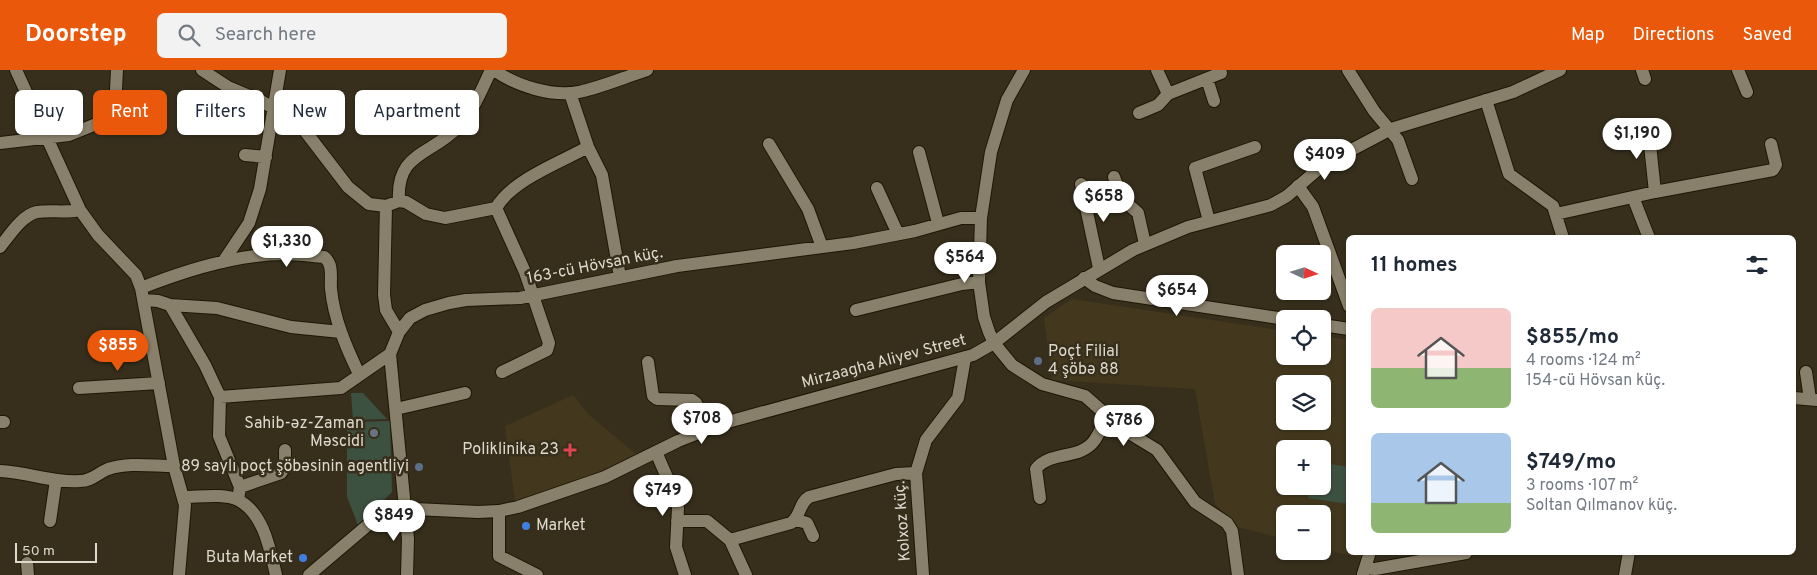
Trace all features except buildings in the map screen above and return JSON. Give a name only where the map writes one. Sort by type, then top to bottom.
[{"type":"street","points":[[16,70],[80,210],[98,236],[127,263],[136,275],[143,294],[174,466],[183,497],[184,514],[179,575]]},
{"type":"street","points":[[0,143],[69,135],[111,118],[115,110],[117,70]]},
{"type":"street","points":[[202,70],[228,86],[299,123],[348,187],[369,204],[386,206],[399,201],[406,202],[436,218],[446,218],[496,208],[502,198],[514,187],[588,147]]},
{"type":"street","points":[[224,262],[249,223],[260,189],[272,108],[280,70]]},
{"type":"street","points":[[399,201],[399,179],[404,170],[418,156],[459,127],[492,70],[505,78],[538,89],[570,93],[647,70]]},
{"type":"street","points":[[1024,70],[1007,100],[991,152],[981,218],[979,282],[984,317],[994,343],[1012,365],[1027,375],[1054,388],[1085,396],[1107,417],[1131,435],[1142,439],[1157,450],[1195,502],[1227,523],[1232,531],[1238,575]]},
{"type":"street","points":[[1157,70],[1168,94]]},
{"type":"street","points":[[1348,70],[1374,111],[1391,129],[1398,140],[1412,179]]},
{"type":"street","name":"Mirzaagha Aliyev Street","points":[[309,575],[382,513],[394,508],[499,511],[534,502],[605,477],[708,428],[965,358],[994,343],[1043,304],[1099,268],[1145,244],[1209,221],[1271,205],[1323,166],[1391,129],[1530,85],[1560,70]]},
{"type":"street","points":[[1738,70],[1747,92]]},
{"type":"street","points":[[1139,113],[1158,105],[1168,94],[1221,74]]},
{"type":"street","points":[[1207,79],[1214,101]]},
{"type":"street","points":[[570,93],[588,147],[602,175],[620,277]]},
{"type":"street","points":[[1486,100],[1509,174],[1549,202],[1556,214],[1562,235]]},
{"type":"street","points":[[1648,126],[1654,192]]},
{"type":"street","points":[[769,144],[808,209],[822,247]]},
{"type":"street","points":[[1556,214],[1654,192],[1774,170],[1776,164],[1771,144]]},
{"type":"street","points":[[1209,221],[1195,168],[1255,147]]},
{"type":"street","points":[[919,152],[938,224]]},
{"type":"street","points":[[245,155],[266,157]]},
{"type":"street","points":[[1114,177],[1119,195],[1138,213],[1145,244]]},
{"type":"street","points":[[1081,184],[1099,268]]},
{"type":"street","points":[[1298,186],[1313,207],[1346,296]]},
{"type":"street","points":[[878,188],[898,234]]},
{"type":"street","points":[[1633,197],[1648,235]]},
{"type":"street","points":[[386,206],[384,295],[386,310],[399,332]]},
{"type":"street","points":[[496,208],[525,272],[549,343],[547,350],[502,372]]},
{"type":"street","points":[[0,247],[29,215],[36,212],[60,213],[80,210]]},
{"type":"street","name":"163-cü Hövsan küç.","points":[[407,575],[408,539],[390,354],[399,332],[410,318],[425,310],[448,303],[532,296],[677,266],[822,247],[898,234],[961,218],[981,218]]},
{"type":"street","points":[[143,294],[224,262],[245,257],[285,254],[324,257],[330,266],[332,296],[341,332],[359,374]]},
{"type":"street","points":[[1084,278],[1095,286],[1113,293],[1276,318]]},
{"type":"street","points":[[856,310],[962,284],[979,282]]},
{"type":"street","points":[[143,294],[170,305],[217,308],[291,327],[341,332]]},
{"type":"street","points":[[170,305],[205,365],[220,397],[219,436],[240,486],[238,500]]},
{"type":"street","points":[[1331,327],[1346,329]]},
{"type":"street","points":[[220,397],[341,388],[390,354]]},
{"type":"street","name":"Kolxoz küç.","points":[[923,575],[916,473],[926,440],[958,398],[965,358]]},
{"type":"street","points":[[648,362],[653,396],[657,399],[692,400],[696,403],[708,428]]},
{"type":"street","points":[[1796,398],[1814,400],[1806,372]]},
{"type":"street","points":[[79,388],[159,383]]},
{"type":"street","points":[[396,410],[466,393]]},
{"type":"street","points":[[1040,498],[1036,469],[1042,461],[1080,452],[1094,443],[1107,417]]},
{"type":"street","points":[[240,486],[282,473],[285,467],[285,450]]},
{"type":"street","points":[[656,452],[676,498],[676,547],[685,575]]},
{"type":"street","points":[[0,471],[82,482],[94,478],[107,470],[120,467],[174,466]]},
{"type":"street","points":[[796,520],[803,501],[809,498],[896,474],[916,473]]},
{"type":"street","points":[[50,521],[56,480]]},
{"type":"street","points":[[183,497],[238,500],[252,512],[262,527],[276,575]]},
{"type":"street","points":[[499,511],[499,556],[538,575]]},
{"type":"street","points":[[730,540],[796,520],[807,523],[813,536]]},
{"type":"street","points":[[677,522],[706,521],[730,540],[746,575]]},
{"type":"street","points":[[1364,572],[1369,555]]},
{"type":"street","points":[[1364,572],[1455,555]]},
{"type":"street","points":[[1625,575],[1628,555]]},
{"type":"shaded area","points":[[1072,299],[1276,330],[1276,365],[1331,365],[1331,337],[1346,340],[1346,554],[1331,551],[1331,505],[1276,505],[1276,537],[1238,527],[1215,504],[1195,389],[1052,380],[1044,318]]},
{"type":"shaded area","name":"Poliklinika 23","points":[[573,395],[588,414],[636,454],[600,472],[515,501],[505,426]]},
{"type":"shaded area","points":[[1348,555],[1362,555],[1361,558]]},
{"type":"green space","points":[[351,393],[363,393],[387,419],[353,420]]},
{"type":"green space","points":[[390,421],[392,492],[358,525],[347,497],[347,429],[354,428],[353,422]]},
{"type":"green space","points":[[1331,464],[1346,467],[1346,504],[1308,498],[1308,495],[1331,495]]},
{"type":"place","name":"Poçt Filial 4 şöbə 88","points":[[1038,361]]},
{"type":"place","name":"Sahib-əz-Zaman Məscidi","points":[[374,433]]},
{"type":"place","name":"Poliklinika 23","points":[[570,450]]},
{"type":"place","name":"89 saylı poçt şöbəsinin agentliyi","points":[[419,467]]},
{"type":"place","name":"Market","points":[[526,526]]},
{"type":"place","name":"Buta Market","points":[[303,558]]}]
